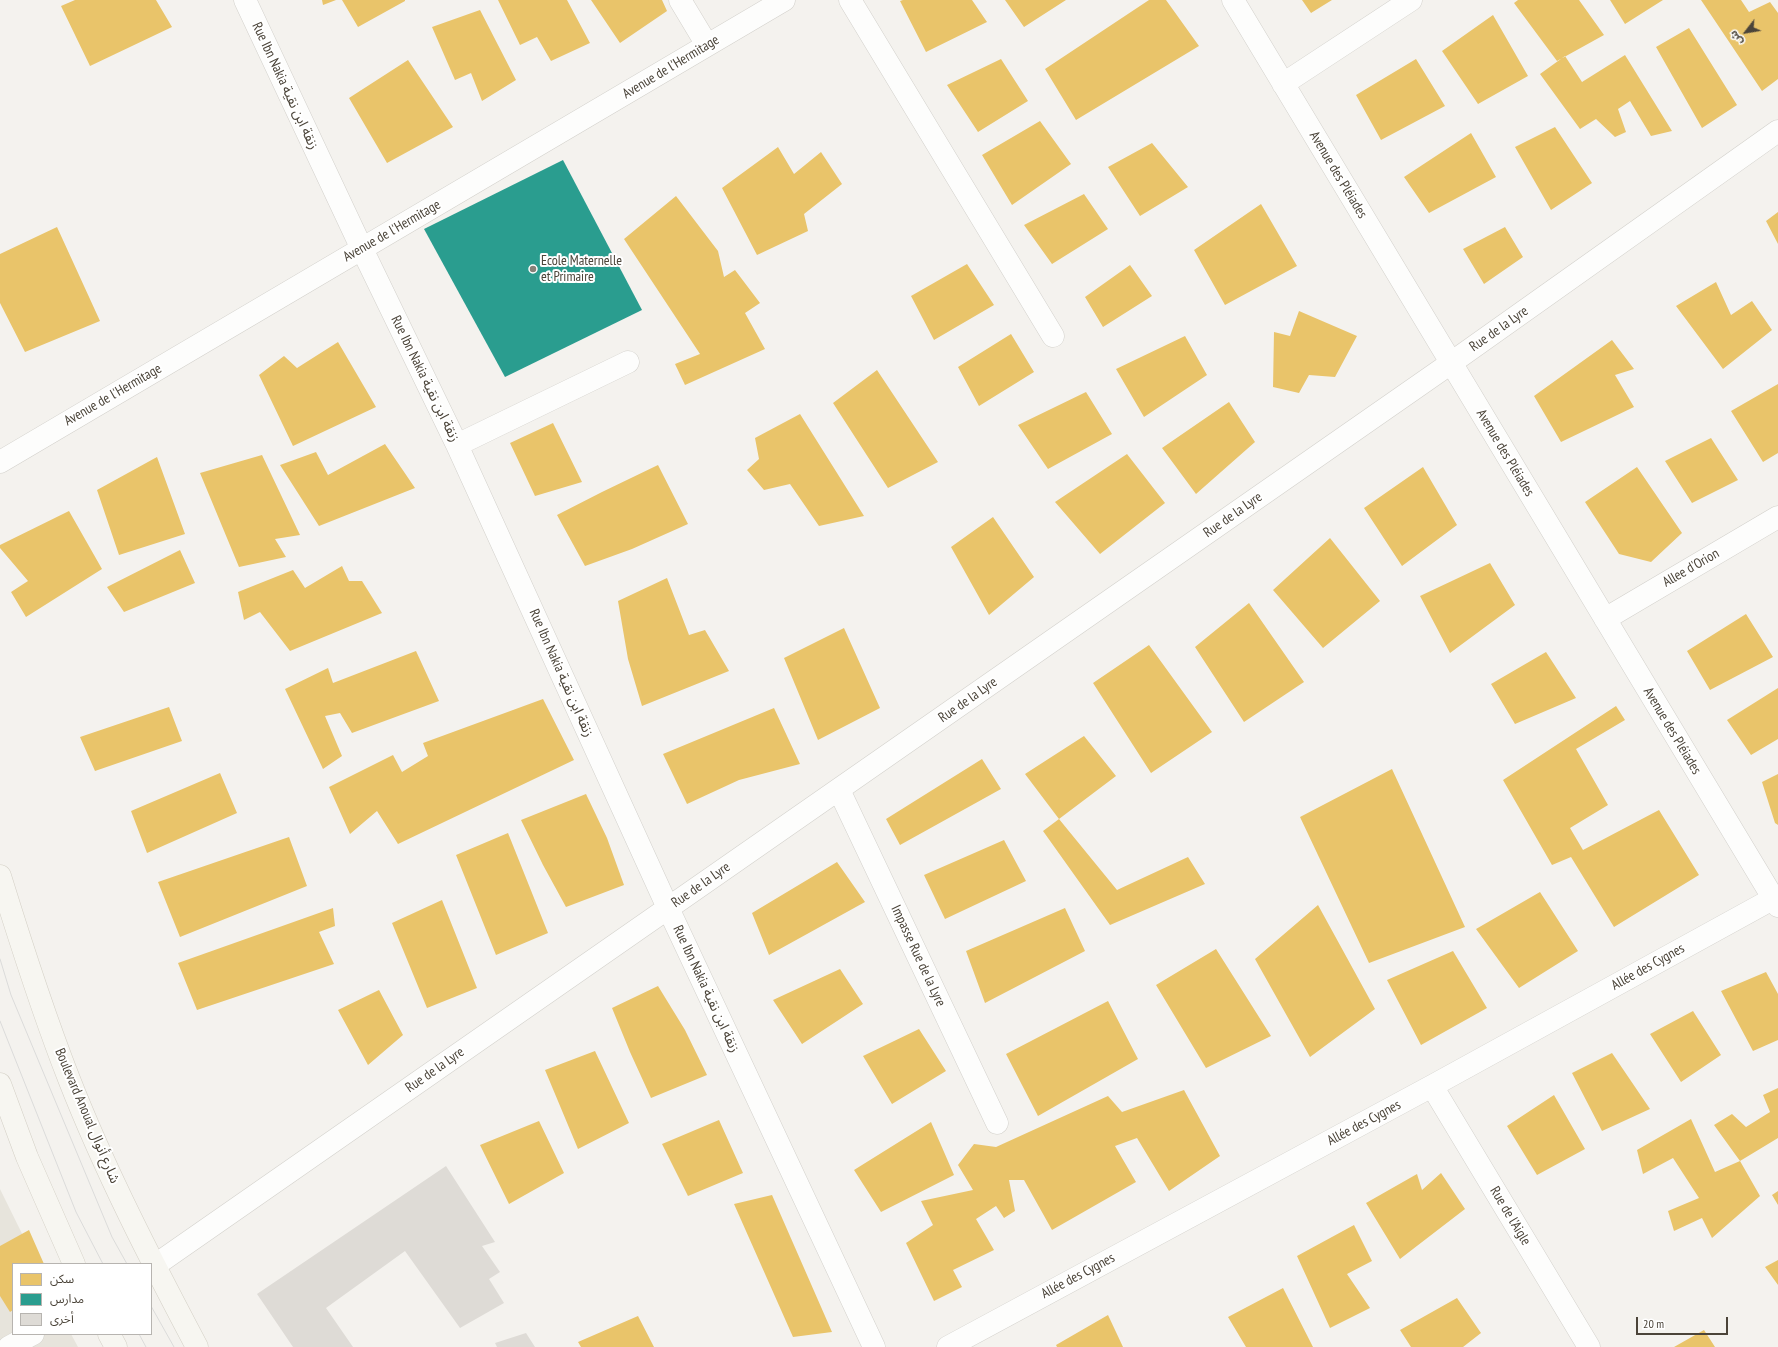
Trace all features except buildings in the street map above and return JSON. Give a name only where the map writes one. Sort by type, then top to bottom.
[{"type":"street","name":"Rue Ibn Nakia زنقة ابن نقية","points":[[245,0],[362,249],[457,445],[668,908],[874,1347]]},
{"type":"street","points":[[680,0],[707,45]]},
{"type":"street","name":"Avenue de l'Hermitage","points":[[0,462],[784,0]]},
{"type":"street","points":[[850,0],[1053,336]]},
{"type":"street","name":"Avenue des Pléiades","points":[[1233,0],[1605,619],[1776,900]]},
{"type":"street","points":[[1283,84],[1411,0]]},
{"type":"street","name":"Rue de la Lyre","points":[[154,1266],[1451,363],[1778,131]]},
{"type":"street","points":[[457,445],[628,362]]},
{"type":"street","name":"Allee d'Orion","points":[[1605,619],[1778,517]]},
{"type":"street","name":"Impasse Rue de la Lyre","points":[[839,790],[997,1123]]},
{"type":"street","name":"Boulevard Anoual شارع أنوال","points":[[0,876],[38,994],[70,1080],[127,1210],[154,1266],[197,1347]]},
{"type":"street","name":"Allée des Cygnes","points":[[948,1347],[1776,900]]},
{"type":"street","points":[[0,1084],[27,1157],[74,1263]]},
{"type":"street","name":"Rue de l'Aigle","points":[[1432,1086],[1589,1347]]},
{"type":"street","points":[[9,1347],[31,1335]]},
{"type":"street","points":[[110,1335],[116,1347]]},
{"type":"shaded area","points":[[0,1189],[37,1263],[12,1263],[12,1335],[72,1335],[78,1347],[0,1347]]},
{"type":"tram line","points":[[0,959],[11,995],[112,1237],[126,1263]]},
{"type":"tram line","points":[[0,1021],[76,1212],[102,1263]]},
{"type":"tram line","points":[[152,1308],[174,1347]]},
{"type":"tram line","points":[[140,1335],[146,1347]]},
{"type":"place","name":"Ecole Maternelle et Primaire","points":[[533,269]]}]
